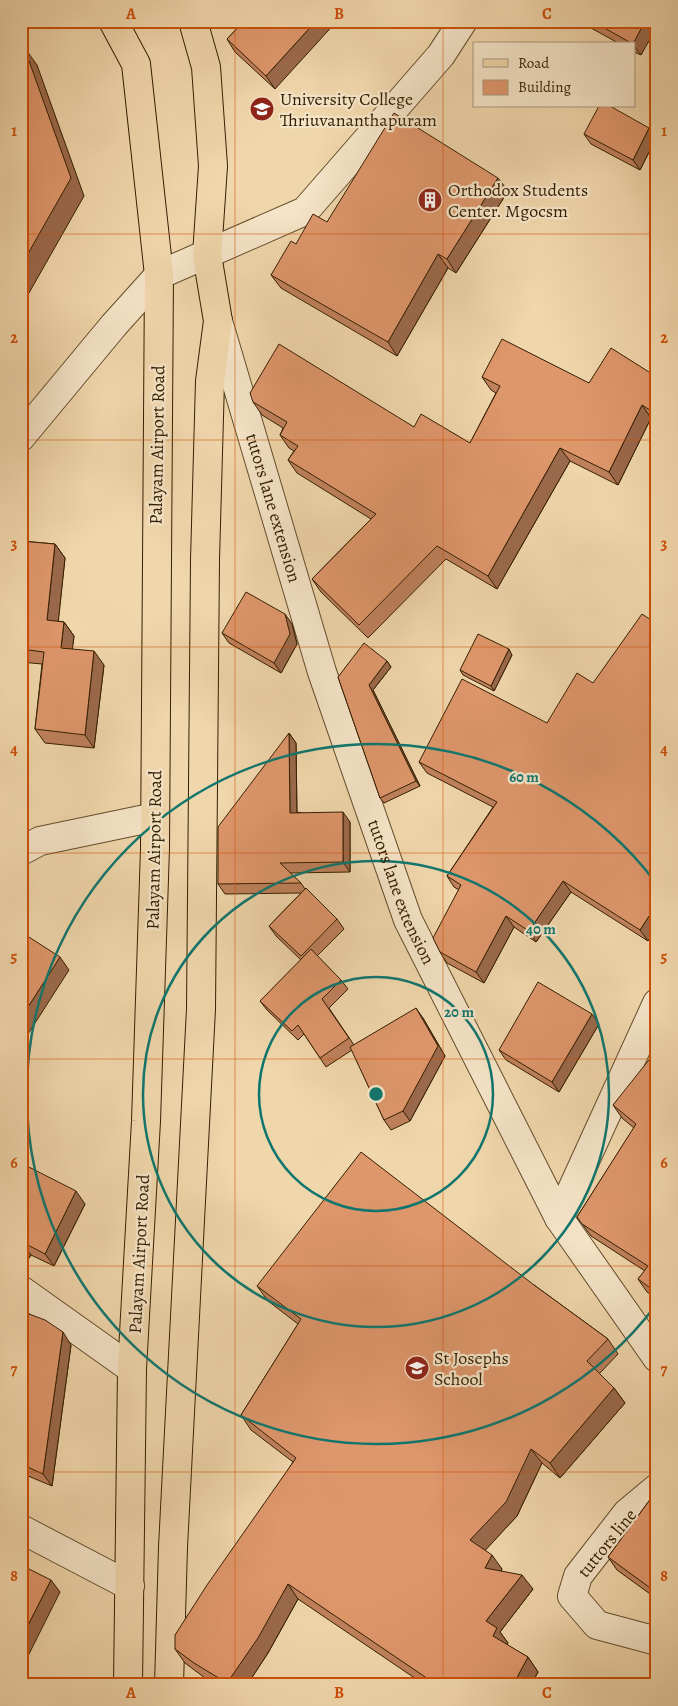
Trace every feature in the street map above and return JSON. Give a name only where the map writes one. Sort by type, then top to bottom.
[{"type":"main road","name":"Palayam Airport Road","points":[[113,21],[136,64],[160,275],[155,817],[146,1121],[132,1369],[128,1685]]},
{"type":"main road","points":[[169,1685],[174,1547],[201,1008],[206,550],[210,381],[218,321],[207,255],[214,166],[206,68],[193,21]]},
{"type":"street","points":[[21,437],[114,325],[160,275],[305,211],[441,55],[463,21]]},
{"type":"street","name":"tutors lane extension","points":[[218,321],[322,672],[408,920],[559,1218]]},
{"type":"street","points":[[21,851],[40,841],[155,817]]},
{"type":"street","points":[[657,1003],[559,1218],[657,1358]]},
{"type":"street","points":[[21,1290],[132,1369]]},
{"type":"street","name":"tuttors line","points":[[657,1488],[627,1514],[578,1576],[572,1596],[597,1624],[657,1641]]},
{"type":"street","points":[[21,1529],[130,1586]]},
{"type":"building","points":[[244,21],[316,21],[266,76],[227,39]]},
{"type":"building","points":[[592,21],[645,21],[634,42],[629,42]]},
{"type":"building","points":[[24,47],[71,178],[21,266],[21,48]]},
{"type":"building","points":[[598,108],[614,108],[649,128],[633,160],[584,134]]},
{"type":"building","points":[[394,113],[498,178],[447,259],[438,254],[388,342],[271,275],[291,241],[296,244],[313,214],[327,222]]},
{"type":"building","points":[[502,339],[589,383],[611,348],[657,377],[657,406],[653,412],[642,405],[609,472],[560,448],[488,576],[437,546],[359,625],[312,579],[376,514],[288,460],[298,446],[280,435],[287,422],[253,402],[250,393],[279,344],[414,427],[421,414],[470,443],[500,386],[482,377]]},
{"type":"building","points":[[21,541],[55,544],[47,620],[64,622],[61,648],[94,651],[85,735],[35,729],[44,652],[21,649]]},
{"type":"building","points":[[246,592],[285,614],[290,634],[274,663],[222,633]]},
{"type":"building","points":[[642,614],[657,624],[657,717],[655,719],[657,720],[657,904],[640,930],[563,881],[529,931],[506,916],[476,972],[440,952],[433,938],[461,885],[447,876],[497,802],[419,762],[462,679],[547,723],[577,673],[593,683]]},
{"type":"building","points":[[478,634],[509,649],[491,686],[460,670]]},
{"type":"building","points":[[364,643],[387,661],[369,685],[416,781],[380,798],[338,677]]},
{"type":"building","points":[[289,733],[290,813],[343,812],[343,862],[280,863],[301,883],[218,884],[218,827]]},
{"type":"building","points":[[306,888],[337,919],[301,956],[269,926]]},
{"type":"building","points":[[21,932],[60,957],[21,1018]]},
{"type":"building","points":[[311,949],[341,980],[322,999],[349,1038],[320,1058],[298,1025],[292,1031],[260,1001]]},
{"type":"building","points":[[538,982],[592,1014],[552,1082],[499,1050]]},
{"type":"building","points":[[416,1008],[438,1046],[403,1111],[384,1120],[350,1047]]},
{"type":"building","points":[[652,1056],[657,1060],[657,1293],[638,1279],[648,1266],[582,1224],[577,1217],[636,1124],[613,1105]]},
{"type":"building","points":[[361,1152],[534,1285],[608,1339],[587,1361],[614,1388],[550,1463],[531,1449],[506,1502],[470,1540],[492,1555],[485,1568],[522,1575],[486,1621],[497,1628],[493,1636],[528,1657],[513,1685],[437,1685],[288,1584],[258,1638],[227,1683],[175,1649],[175,1635],[207,1585],[296,1458],[241,1415],[301,1319],[257,1286]]},
{"type":"building","points":[[21,1163],[76,1191],[45,1254],[21,1243]]},
{"type":"building","points":[[21,1311],[45,1320],[63,1332],[43,1474],[21,1464]]},
{"type":"building","points":[[657,1490],[657,1585],[653,1590],[608,1557]]},
{"type":"building","points":[[21,1565],[51,1580],[21,1639]]},
{"type":"place","name":"University College Thriuvananthapuram","points":[[262,109]]},
{"type":"place","name":"Orthodox Students Center. Mgocsm","points":[[430,200]]},
{"type":"place","name":"St Josephs School","points":[[417,1368]]}]
